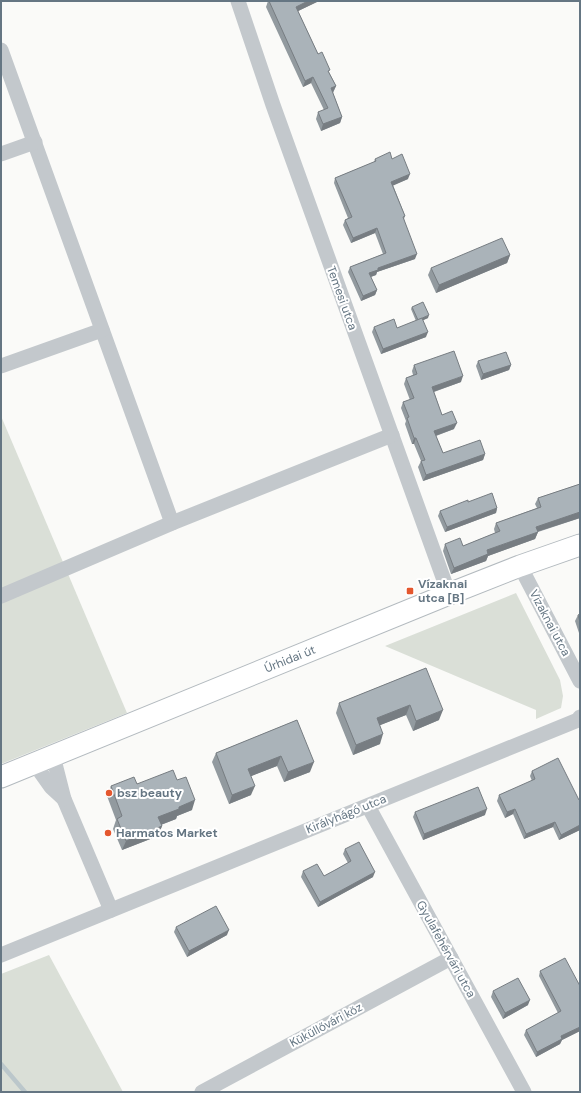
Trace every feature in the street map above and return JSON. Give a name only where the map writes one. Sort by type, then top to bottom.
[{"type":"main road","name":"Úrhidai út","points":[[1,777],[449,594],[520,566],[580,545]]},
{"type":"street","name":"Temesi utca","points":[[238,1],[272,105],[449,594]]},
{"type":"street","points":[[1,50],[172,523]]},
{"type":"street","points":[[1,154],[35,142]]},
{"type":"street","points":[[1,366],[102,330]]},
{"type":"street","points":[[1,596],[172,523],[392,435]]},
{"type":"street","name":"Vízaknai utca","points":[[520,566],[580,681]]},
{"type":"street","name":"Királyhágó utca","points":[[1,955],[579,720]]},
{"type":"street","points":[[44,759],[51,787],[64,799],[111,910]]},
{"type":"street","name":"Gyulafehérvári utca","points":[[368,806],[524,1092]]},
{"type":"street","name":"Küküllővári köz","points":[[202,1092],[451,958]]},
{"type":"shaded area","points":[[1,416],[127,713],[1,764]]},
{"type":"shaded area","points":[[516,593],[560,680],[563,696],[561,708],[536,719],[536,710],[385,646]]},
{"type":"shaded area","points":[[49,955],[123,1092],[1,1092],[1,974]]},
{"type":"building","points":[[269,1],[308,1],[296,7],[318,54],[322,52],[330,70],[328,71],[336,86],[331,88],[342,117],[323,124],[318,112],[328,108],[313,77],[305,81]]},
{"type":"building","points":[[390,152],[392,159],[402,154],[410,174],[391,182],[405,216],[403,217],[417,254],[378,268],[378,270],[369,273],[377,290],[363,296],[350,267],[386,253],[377,228],[353,238],[345,220],[352,217],[335,178],[376,161],[375,159]]},
{"type":"building","points":[[502,238],[510,255],[439,285],[431,268]]},
{"type":"building","points":[[423,302],[429,315],[418,320],[412,307]]},
{"type":"building","points":[[422,318],[428,332],[383,349],[374,327],[394,319],[397,328]]},
{"type":"building","points":[[454,351],[463,376],[432,387],[442,415],[452,411],[457,423],[434,431],[443,453],[480,440],[485,454],[426,475],[421,461],[425,460],[416,438],[414,438],[407,418],[409,417],[403,402],[414,398],[406,378],[417,374],[414,365]]},
{"type":"building","points":[[506,352],[511,365],[483,374],[478,361]]},
{"type":"building","points":[[580,484],[580,512],[536,527],[538,532],[487,550],[488,554],[454,568],[445,544],[460,538],[463,546],[500,531],[496,523],[541,507],[538,498]]},
{"type":"building","points":[[492,493],[497,508],[447,527],[440,511],[468,500],[468,502]]},
{"type":"building","points":[[426,668],[443,710],[416,721],[410,705],[377,718],[383,734],[356,745],[339,703]]},
{"type":"building","points":[[297,720],[314,762],[288,772],[281,756],[248,769],[255,786],[232,795],[216,753]]},
{"type":"building","points":[[558,758],[580,800],[580,825],[561,835],[555,822],[526,834],[515,809],[507,812],[499,795],[535,779],[532,771]]},
{"type":"building","points":[[173,770],[177,780],[186,777],[195,800],[179,807],[179,809],[158,817],[162,826],[126,841],[117,819],[122,816],[111,786],[134,777],[137,784]]},
{"type":"building","points":[[478,787],[487,809],[424,834],[415,812]]},
{"type":"building","points":[[359,842],[375,872],[320,902],[303,871],[317,864],[324,876],[351,861],[345,849]]},
{"type":"building","points":[[216,906],[229,930],[189,951],[176,927]]},
{"type":"building","points":[[565,958],[580,986],[580,1027],[561,1036],[562,1039],[537,1052],[526,1030],[561,1011],[540,971]]},
{"type":"building","points":[[518,978],[530,1000],[505,1013],[493,991]]},
{"type":"waterway","points":[[1,1064],[25,1092]]},
{"type":"place","name":"Vízaknai utca [B]","points":[[410,591]]},
{"type":"place","name":"bsz beauty","points":[[109,793]]},
{"type":"place","name":"Harmatos Market","points":[[108,833]]}]
